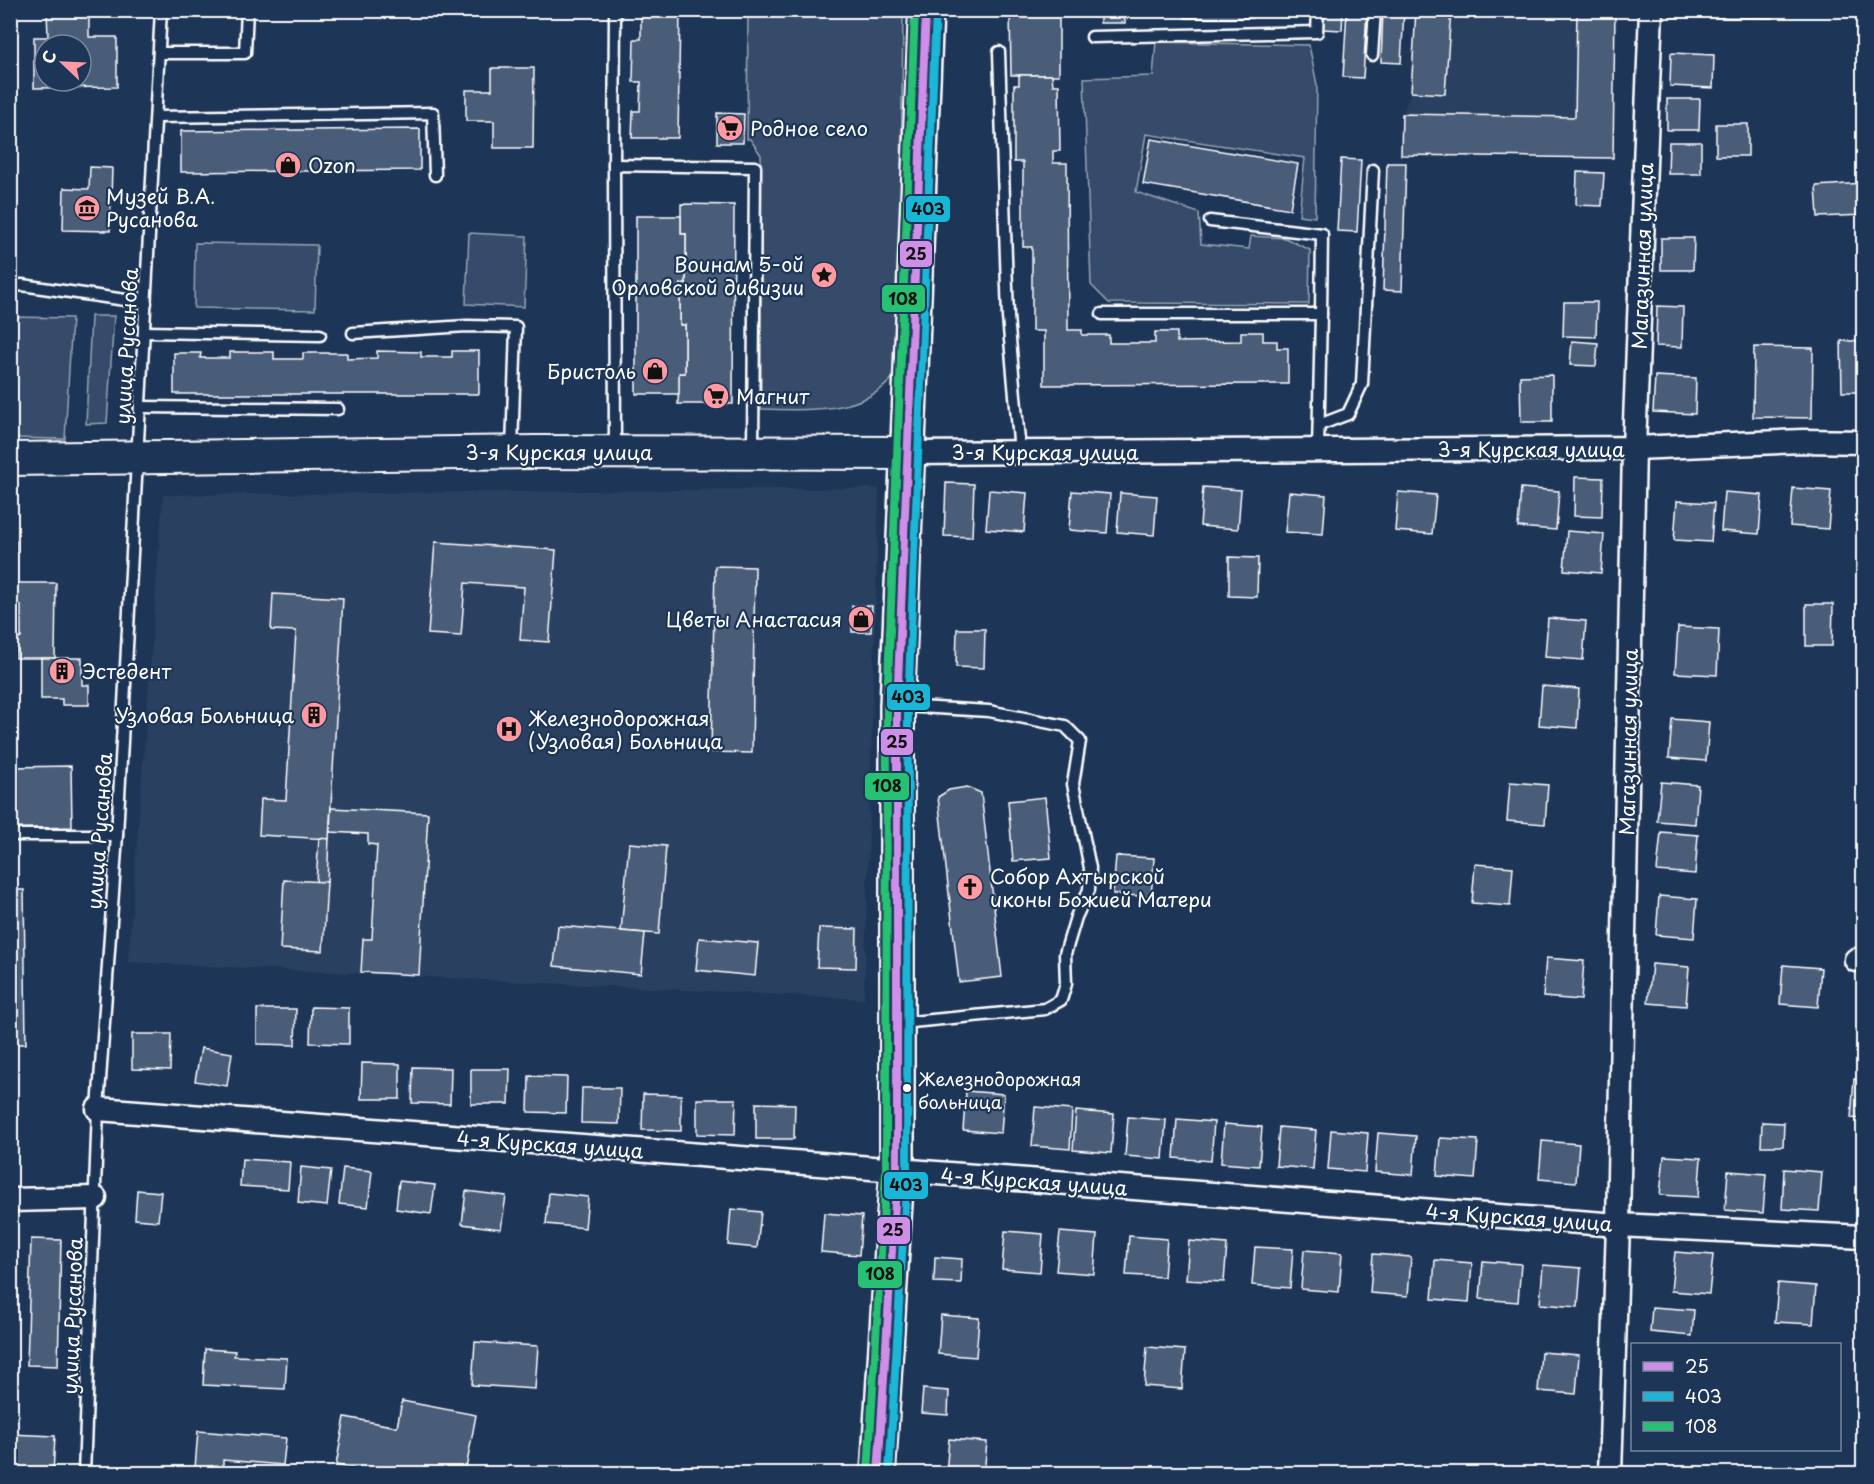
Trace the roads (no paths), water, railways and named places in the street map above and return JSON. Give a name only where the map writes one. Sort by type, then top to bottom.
[{"type":"main road","points":[[878,1473],[897,1171],[897,706],[926,10]]},
{"type":"main road","name":"3-я Курская улица","points":[[10,459],[512,452],[908,453]]},
{"type":"street","name":"Магазинная улица","points":[[1610,1473],[1618,1225],[1634,448],[1651,10]]},
{"type":"street","name":"3-я Курская улица","points":[[908,453],[1634,448],[1803,441],[1863,442]]},
{"type":"street","name":"4-я Курская улица","points":[[98,1109],[1618,1225],[1863,1237]]},
{"type":"street","points":[[10,1200],[95,1198]]},
{"type":"lane","name":"улица Русанова","points":[[84,1473],[98,1109],[117,835],[161,10]]},
{"type":"lane","points":[[159,53],[245,53],[248,10]]},
{"type":"lane","points":[[615,10],[615,452]]},
{"type":"lane","points":[[1092,37],[1317,32],[1318,10]]},
{"type":"lane","points":[[1372,55],[1376,10]]},
{"type":"lane","points":[[999,52],[1008,317],[1020,452]]},
{"type":"lane","points":[[156,117],[433,114],[435,175]]},
{"type":"lane","points":[[614,165],[755,167],[753,452]]},
{"type":"lane","points":[[1318,425],[1348,414],[1362,384],[1373,170]]},
{"type":"lane","points":[[1210,221],[1322,234],[1318,450]]},
{"type":"lane","points":[[10,287],[22,285],[146,303]]},
{"type":"lane","points":[[1102,314],[1321,314]]},
{"type":"lane","points":[[353,333],[467,327],[516,327],[512,452]]},
{"type":"lane","points":[[144,332],[320,335]]},
{"type":"lane","points":[[141,407],[338,409]]},
{"type":"lane","points":[[896,1023],[1045,1009],[1061,1000],[1066,984],[1065,954],[1076,917],[1089,890],[1090,868],[1073,784],[1080,741],[1065,726],[989,711],[897,706]]},
{"type":"lane","points":[[10,835],[117,835]]},
{"type":"place","name":"Родное село","points":[[730,128]]},
{"type":"place","name":"Ozon","points":[[288,165]]},
{"type":"place","name":"Музей В.А. Русанова","points":[[87,208]]},
{"type":"place","name":"Воинам 5-ой Орловской дивизии","points":[[824,275]]},
{"type":"place","name":"Бристоль","points":[[655,371]]},
{"type":"place","name":"Магнит","points":[[716,396]]},
{"type":"place","name":"Цветы Анастасия","points":[[861,619]]},
{"type":"place","name":"Эстедент","points":[[62,671]]},
{"type":"place","name":"Узловая Больница","points":[[314,715]]},
{"type":"place","name":"Железнодорожная (Узловая) Больница","points":[[509,729]]},
{"type":"place","name":"Собор Ахтырской иконы Божией Матери","points":[[970,887]]},
{"type":"place","name":"Железнодорожная больница","points":[[907,1088]]}]
